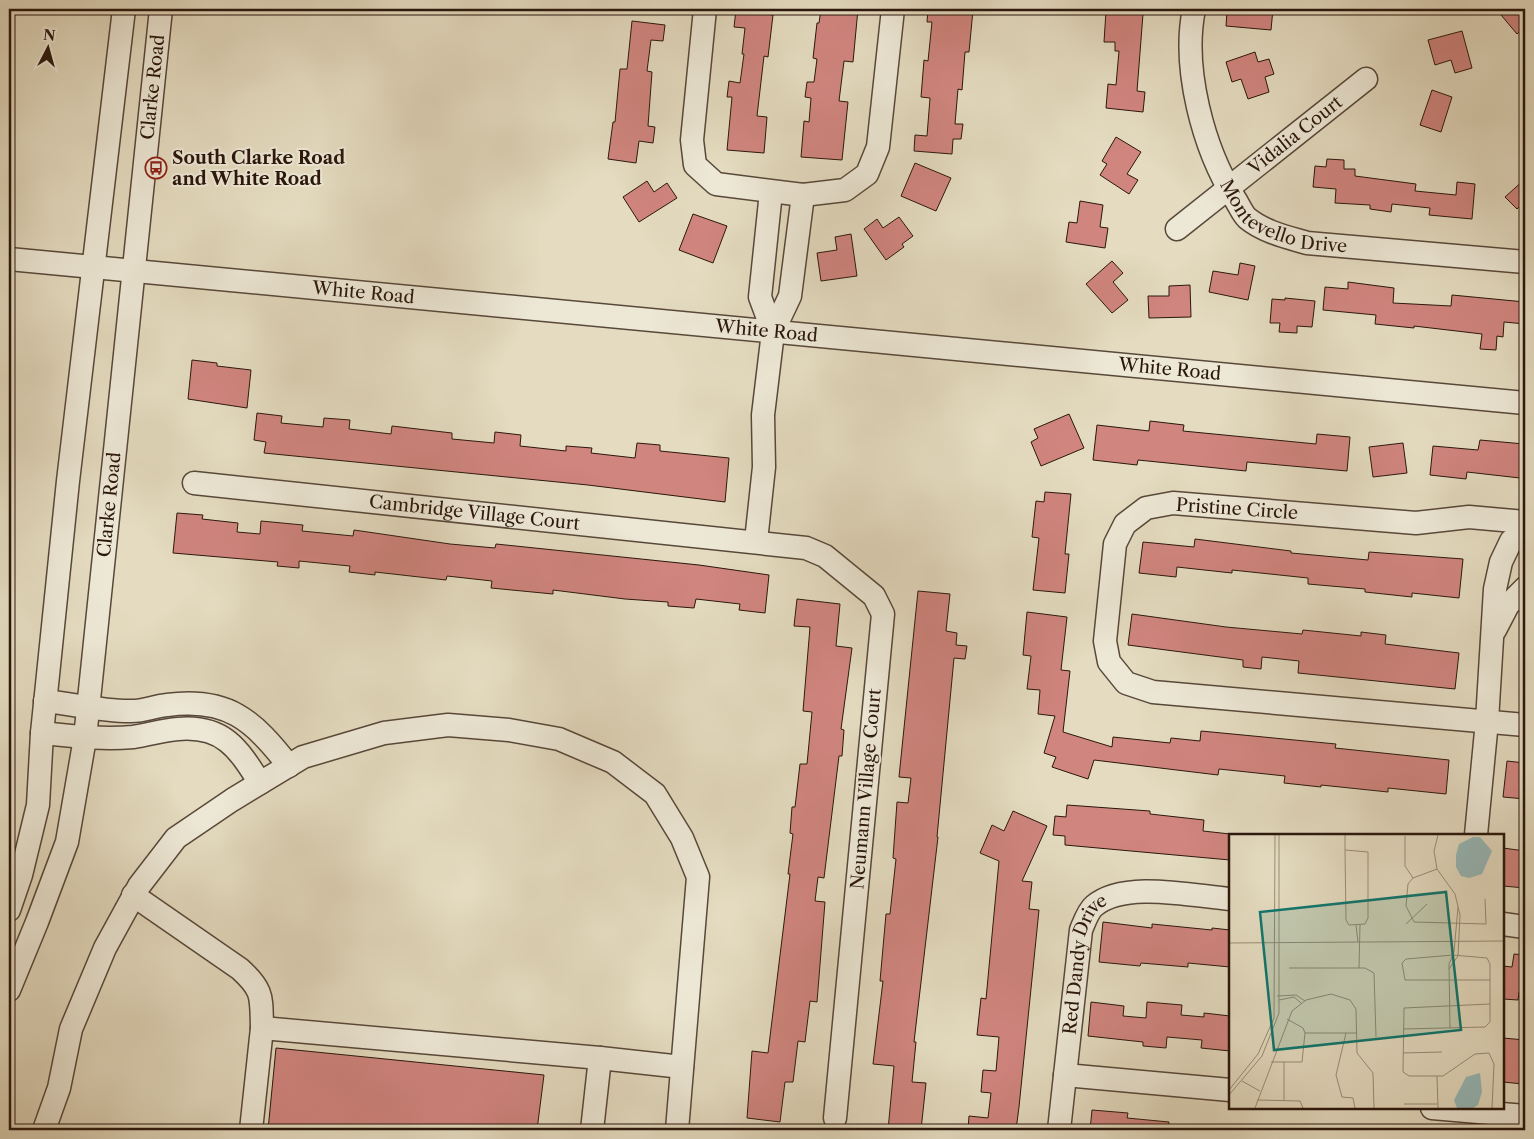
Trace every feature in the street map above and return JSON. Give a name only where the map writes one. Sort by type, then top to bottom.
[{"type":"street","name":"Clarke Road","points":[[9,910],[21,875],[38,805],[45,701],[68,481],[124,9]]},
{"type":"street","name":"Clarke Road","points":[[9,990],[38,922],[67,842],[85,738],[161,9]]},
{"type":"street","points":[[704,9],[692,140],[696,165],[716,184],[802,195],[845,190],[868,174],[878,147],[893,9]]},
{"type":"street","name":"Montevello Drive","points":[[1194,9],[1191,22],[1193,76],[1206,139],[1229,189],[1247,218],[1275,234],[1307,243],[1525,262]]},
{"type":"street","name":"Vidalia Court","points":[[1177,229],[1366,79]]},
{"type":"street","points":[[771,192],[760,297],[773,332]]},
{"type":"street","points":[[756,541],[764,467],[763,415],[773,332],[790,296],[802,195]]},
{"type":"street","name":"White Road","points":[[9,259],[1525,403]]},
{"type":"street","name":"Cambridge Village Court","points":[[194,483],[756,541]]},
{"type":"street","name":"Pristine Circle","points":[[1525,522],[1469,517],[1416,523],[1173,503],[1146,508],[1125,524],[1116,544],[1105,641],[1109,662],[1126,683],[1153,692],[1525,725]]},
{"type":"street","points":[[1476,834],[1495,589],[1501,562],[1511,541],[1525,530]]},
{"type":"street","name":"Neumann Village Court","points":[[756,541],[806,548],[825,556],[874,596],[883,614],[835,1118]]},
{"type":"street","points":[[1493,633],[1508,605],[1525,588]]},
{"type":"street","points":[[45,701],[131,712],[167,705],[201,702],[227,708],[249,720],[270,741],[289,766]]},
{"type":"street","points":[[44,1130],[59,1088],[70,1029],[105,948],[134,895],[176,838],[303,757],[384,733],[448,725],[509,730],[559,739],[613,762],[655,794],[682,838],[698,877],[677,1130]]},
{"type":"street","points":[[42,734],[85,738],[134,737],[178,729],[205,728],[223,736],[241,754],[260,783]]},
{"type":"street","name":"Red Dandy Drive","points":[[1059,1130],[1081,930],[1093,906],[1117,894],[1146,891],[1229,899]]},
{"type":"street","points":[[134,895],[240,969],[256,983],[262,1000],[262,1028],[251,1130]]},
{"type":"street","points":[[1504,924],[1525,927]]},
{"type":"street","points":[[262,1028],[682,1067]]},
{"type":"street","points":[[592,1130],[600,1058]]},
{"type":"street","points":[[1065,1076],[1229,1090]]},
{"type":"street","points":[[1452,1109],[1525,1116]]},
{"type":"building","points":[[821,9],[858,9],[853,62],[844,61],[839,101],[848,102],[842,160],[801,157],[804,121],[809,122],[811,98],[805,97],[807,82],[814,82],[817,59],[813,58],[817,23],[819,23]]},
{"type":"building","points":[[928,9],[973,10],[969,52],[965,52],[962,90],[958,89],[955,124],[963,124],[961,139],[953,139],[952,154],[914,151],[915,135],[927,136],[930,98],[921,97],[924,60],[928,61],[932,22],[927,22]]},
{"type":"building","points":[[1243,9],[1273,9],[1271,30],[1226,26],[1227,11],[1242,12]]},
{"type":"building","points":[[1496,9],[1525,9],[1525,27],[1517,34]]},
{"type":"building","points":[[736,10],[773,15],[768,57],[764,56],[757,116],[767,117],[764,153],[727,150],[732,97],[727,97],[729,81],[740,83],[744,54],[742,54],[745,28],[734,27]]},
{"type":"building","points":[[1106,11],[1143,14],[1137,91],[1145,92],[1143,112],[1106,108],[1108,84],[1116,85],[1119,51],[1115,51],[1115,42],[1104,42]]},
{"type":"building","points":[[632,21],[665,25],[663,41],[651,40],[647,71],[652,72],[648,126],[655,127],[653,143],[639,141],[636,163],[608,159],[613,122],[615,122],[620,69],[627,69]]},
{"type":"building","points":[[1462,31],[1472,68],[1455,73],[1451,60],[1435,65],[1428,40]]},
{"type":"building","points":[[1255,52],[1258,62],[1269,59],[1274,74],[1265,77],[1269,92],[1248,99],[1241,79],[1232,82],[1226,62]]},
{"type":"building","points":[[1432,90],[1452,97],[1441,132],[1420,125]]},
{"type":"building","points":[[1116,137],[1141,152],[1127,174],[1138,180],[1129,194],[1100,175],[1107,164],[1102,161]]},
{"type":"building","points":[[1327,159],[1344,160],[1344,169],[1355,169],[1355,176],[1416,184],[1415,191],[1456,195],[1457,182],[1475,184],[1472,219],[1429,215],[1430,208],[1392,204],[1391,212],[1370,209],[1370,205],[1335,203],[1336,189],[1313,187],[1315,166],[1326,167]]},
{"type":"building","points":[[915,163],[951,178],[936,211],[901,196]]},
{"type":"building","points":[[1525,179],[1525,201],[1517,209],[1505,197]]},
{"type":"building","points":[[647,181],[654,192],[667,183],[677,198],[639,222],[623,197]]},
{"type":"building","points":[[1080,201],[1103,205],[1100,227],[1108,228],[1105,248],[1066,242],[1069,222],[1077,223]]},
{"type":"building","points":[[693,214],[727,226],[713,263],[679,250]]},
{"type":"building","points":[[899,217],[913,236],[902,244],[904,247],[886,260],[864,229],[877,219],[883,228]]},
{"type":"building","points":[[851,234],[857,276],[821,281],[817,253],[837,250],[835,237]]},
{"type":"building","points":[[1112,261],[1123,273],[1113,282],[1128,300],[1112,313],[1086,284]]},
{"type":"building","points":[[1240,263],[1255,266],[1248,300],[1209,292],[1213,271],[1238,275]]},
{"type":"building","points":[[1348,282],[1394,288],[1393,303],[1451,306],[1452,295],[1525,302],[1525,324],[1504,322],[1503,337],[1497,336],[1496,350],[1480,349],[1482,334],[1414,326],[1414,328],[1375,324],[1376,315],[1323,310],[1325,287],[1348,289]]},
{"type":"building","points":[[1190,285],[1191,317],[1149,318],[1148,296],[1169,296],[1169,286]]},
{"type":"building","points":[[1285,298],[1315,301],[1312,327],[1297,326],[1297,333],[1279,332],[1280,323],[1270,323],[1272,299],[1285,300]]},
{"type":"building","points":[[192,360],[217,363],[217,366],[251,370],[247,408],[188,399]]},
{"type":"building","points":[[257,413],[282,416],[281,423],[323,427],[324,418],[350,420],[349,429],[391,434],[392,426],[452,433],[452,439],[494,443],[495,432],[521,435],[520,446],[566,451],[566,446],[592,448],[591,453],[635,458],[637,443],[660,445],[660,451],[729,458],[725,502],[588,485],[264,453],[266,442],[254,440]]},
{"type":"building","points":[[1069,414],[1084,448],[1041,466],[1031,442],[1038,438],[1034,429]]},
{"type":"building","points":[[1150,421],[1184,425],[1183,431],[1316,444],[1317,434],[1350,437],[1347,471],[1247,462],[1246,471],[1138,460],[1137,465],[1093,460],[1097,425],[1149,431]]},
{"type":"building","points":[[1480,440],[1524,444],[1520,478],[1467,472],[1466,479],[1430,475],[1433,446],[1478,450]]},
{"type":"building","points":[[1403,443],[1407,473],[1373,477],[1369,447]]},
{"type":"building","points":[[1045,492],[1071,494],[1065,554],[1069,554],[1065,593],[1033,590],[1039,538],[1032,537],[1036,501],[1044,502]]},
{"type":"building","points":[[177,513],[203,515],[202,519],[238,523],[237,532],[260,534],[261,521],[303,525],[302,531],[353,536],[354,530],[450,544],[495,548],[496,544],[699,565],[769,575],[765,613],[739,610],[740,604],[696,599],[694,608],[668,606],[668,602],[553,590],[553,594],[491,588],[492,581],[447,576],[446,580],[375,572],[375,575],[349,572],[350,566],[299,561],[299,568],[277,566],[278,562],[173,553]]},
{"type":"building","points":[[1195,539],[1291,551],[1291,553],[1368,560],[1369,552],[1463,559],[1459,598],[1412,593],[1412,597],[1365,592],[1365,589],[1308,584],[1308,578],[1232,570],[1232,573],[1177,567],[1176,577],[1139,573],[1143,542],[1194,547]]},
{"type":"building","points":[[918,591],[950,594],[946,631],[957,633],[956,645],[967,646],[965,659],[954,658],[938,837],[914,1042],[916,1042],[912,1082],[926,1083],[921,1130],[888,1130],[894,1066],[873,1064],[883,981],[880,981],[886,914],[890,914],[896,859],[893,858],[897,802],[908,803],[911,778],[899,777]]},
{"type":"building","points":[[797,599],[840,604],[836,646],[852,648],[841,729],[844,730],[842,756],[839,756],[824,878],[818,877],[815,901],[825,902],[817,1002],[810,1001],[805,1042],[798,1041],[793,1082],[785,1082],[780,1122],[747,1118],[752,1051],[768,1053],[790,874],[788,874],[793,834],[790,833],[792,807],[795,807],[800,764],[807,764],[812,712],[803,711],[810,627],[794,626]]},
{"type":"building","points":[[1027,612],[1067,617],[1061,670],[1070,671],[1063,732],[1112,747],[1113,737],[1170,743],[1171,738],[1200,741],[1201,731],[1336,744],[1335,748],[1449,760],[1446,794],[1388,788],[1388,792],[1321,785],[1321,787],[1284,783],[1285,776],[1219,769],[1218,775],[1094,760],[1088,779],[1052,767],[1056,757],[1044,753],[1055,716],[1038,714],[1040,690],[1027,689],[1031,656],[1023,655]]},
{"type":"building","points":[[1132,614],[1226,627],[1302,634],[1303,630],[1361,636],[1361,632],[1386,635],[1385,644],[1459,653],[1455,689],[1298,673],[1299,661],[1262,657],[1261,669],[1243,667],[1243,660],[1128,645]]},
{"type":"building","points":[[1507,761],[1525,763],[1525,799],[1503,797]]},
{"type":"building","points":[[1067,805],[1150,811],[1150,814],[1204,820],[1203,831],[1230,834],[1229,860],[1065,845],[1065,836],[1053,835],[1055,816],[1066,817]]},
{"type":"building","points":[[1013,811],[1047,826],[1022,881],[1032,882],[1029,909],[1039,910],[1016,1130],[968,1130],[969,1116],[988,1118],[991,1093],[981,1092],[983,1070],[996,1071],[999,1037],[977,1035],[981,998],[986,999],[999,861],[980,853],[992,825],[1004,831]]},
{"type":"building","points":[[1504,848],[1525,851],[1525,888],[1504,886]]},
{"type":"building","points":[[1103,922],[1152,928],[1152,924],[1229,930],[1229,967],[1188,963],[1188,967],[1141,963],[1140,966],[1099,962]]},
{"type":"building","points":[[1514,954],[1525,955],[1525,993],[1519,992],[1518,1000],[1504,999],[1504,966],[1512,967]]},
{"type":"building","points":[[1091,1002],[1124,1006],[1123,1016],[1146,1018],[1147,1002],[1182,1005],[1181,1015],[1204,1017],[1204,1013],[1229,1016],[1229,1051],[1201,1048],[1202,1040],[1167,1037],[1166,1048],[1143,1046],[1143,1042],[1088,1036]]},
{"type":"building","points":[[1504,1038],[1525,1040],[1523,1084],[1504,1082]]},
{"type":"building","points":[[276,1048],[544,1075],[537,1130],[268,1130]]},
{"type":"building","points":[[1092,1110],[1128,1113],[1127,1118],[1169,1122],[1168,1130],[1090,1130]]},
{"type":"place","name":"South Clarke Road and White Road","points":[[156,168]]}]
